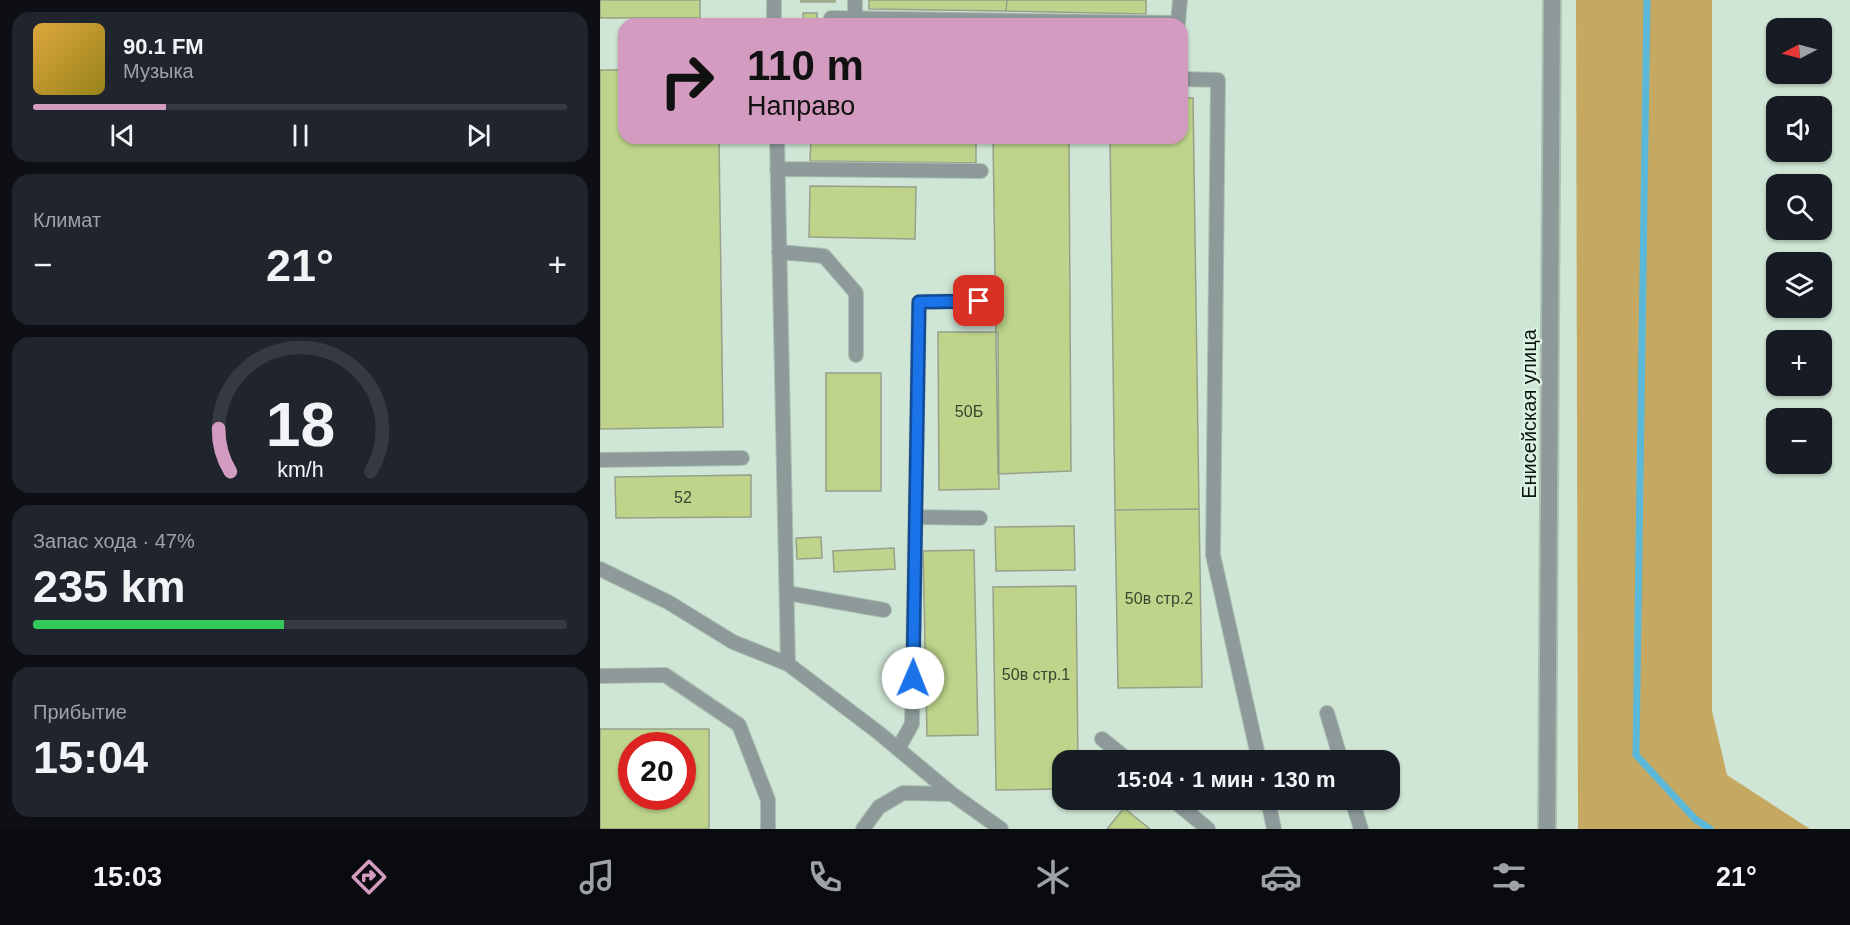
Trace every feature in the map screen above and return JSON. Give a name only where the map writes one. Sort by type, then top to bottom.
[{"type":"street","name":"Енисейская улица","points":[[1547,829],[1552,0]]},
{"type":"lane","points":[[774,0],[774,18]]},
{"type":"lane","points":[[831,18],[855,18],[855,0]]},
{"type":"lane","points":[[1178,18],[1180,0]]},
{"type":"lane","points":[[1188,79],[1218,80],[1213,555],[1257,750]]},
{"type":"lane","points":[[777,144],[788,664]]},
{"type":"lane","points":[[777,169],[981,171]]},
{"type":"lane","points":[[779,252],[824,256],[856,292],[856,355]]},
{"type":"lane","points":[[898,749],[912,724],[919,302],[979,301]]},
{"type":"lane","points":[[600,460],[742,458]]},
{"type":"lane","points":[[916,517],[980,518]]},
{"type":"lane","points":[[600,569],[668,602],[732,642],[788,664],[952,794],[1001,829]]},
{"type":"lane","points":[[787,593],[884,610]]},
{"type":"lane","points":[[600,676],[665,675],[740,725],[768,800],[768,829]]},
{"type":"lane","points":[[1328,713],[1338,750]]},
{"type":"lane","points":[[1102,739],[1116,750]]},
{"type":"lane","points":[[863,829],[879,807],[903,793],[952,794]]},
{"type":"lane","points":[[1185,810],[1208,829]]},
{"type":"lane","points":[[1270,810],[1274,829]]},
{"type":"lane","points":[[1356,810],[1361,829]]},
{"type":"shaded area","points":[[1576,0],[1712,0],[1712,711],[1727,775],[1810,829],[1578,829]]},
{"type":"building","points":[[600,0],[700,0],[700,18],[600,18]]},
{"type":"building","points":[[801,0],[835,0],[835,2],[801,2]]},
{"type":"building","points":[[869,0],[1007,0],[1006,11],[869,9]]},
{"type":"building","points":[[1007,0],[1146,0],[1146,14],[1006,11]]},
{"type":"building","points":[[803,13],[817,13],[817,18],[803,18]]},
{"type":"building","points":[[600,70],[618,70],[618,144],[719,144],[723,427],[600,429]]},
{"type":"building","points":[[1188,98],[1193,98],[1199,509],[1115,510],[1110,144],[1188,144]]},
{"type":"building","points":[[811,144],[976,144],[976,163],[810,161]]},
{"type":"building","points":[[993,144],[1069,144],[1071,471],[998,474]]},
{"type":"building","points":[[810,186],[916,187],[915,239],[809,237]]},
{"type":"building","points":[[938,332],[998,332],[999,489],[939,490]]},
{"type":"building","points":[[826,373],[881,373],[881,491],[826,491]]},
{"type":"building","points":[[751,475],[751,517],[616,518],[615,477]]},
{"type":"building","points":[[1199,509],[1202,687],[1118,688],[1115,510]]},
{"type":"building","points":[[1074,526],[1075,570],[996,571],[995,527]]},
{"type":"building","points":[[821,537],[822,558],[797,559],[796,538]]},
{"type":"building","points":[[894,548],[895,569],[834,572],[833,551]]},
{"type":"building","points":[[974,550],[978,735],[927,736],[923,551]]},
{"type":"building","points":[[1076,586],[1078,750],[1052,750],[1052,789],[996,790],[993,587]]},
{"type":"building","points":[[600,729],[709,729],[709,829],[600,829]]},
{"type":"building","points":[[1122,810],[1126,810],[1150,829],[1107,829]]},
{"type":"waterway","points":[[1647,0],[1636,755],[1695,819],[1710,829]]},
{"type":"route","points":[[913,678],[919,302],[979,301]]}]
